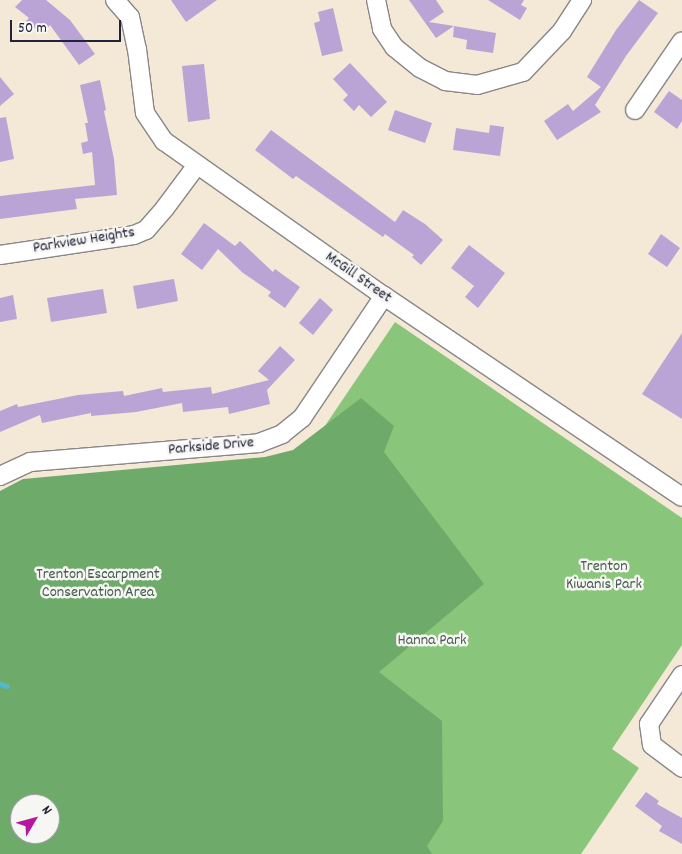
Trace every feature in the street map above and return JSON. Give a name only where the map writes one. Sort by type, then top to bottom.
[{"type":"street","name":"McGill Street","points":[[115,0],[130,18],[137,49],[145,113],[164,141],[384,296],[682,497]]},
{"type":"street","points":[[376,0],[382,29],[390,41],[420,68],[445,81],[477,85],[523,72],[562,31],[582,0]]},
{"type":"street","points":[[635,110],[680,46]]},
{"type":"street","name":"Parkview Heights","points":[[0,255],[134,236],[146,230],[166,208],[197,165]]},
{"type":"street","name":"Parkside Drive","points":[[0,476],[30,462],[259,443],[282,434],[302,418],[384,296]]},
{"type":"street","points":[[682,675],[649,724],[652,745],[682,768]]},
{"type":"green space","name":"Hanna Park","points":[[395,322],[682,518],[682,645],[612,749],[639,768],[581,854],[0,854],[0,516],[304,457]]},
{"type":"green space","name":"Trenton Escarpment Conservation Area","points":[[361,398],[394,426],[384,452],[484,584],[379,672],[442,721],[443,821],[427,846],[432,854],[0,854],[0,491],[23,479],[265,457],[293,450]]},
{"type":"building","points":[[22,0],[46,0],[70,20],[95,54],[79,65],[50,25],[42,34],[26,21],[29,18],[15,7]]},
{"type":"building","points":[[171,0],[217,0],[186,22]]},
{"type":"building","points":[[409,0],[436,0],[444,12],[429,22],[454,26],[436,38]]},
{"type":"building","points":[[488,0],[524,0],[521,5],[527,8],[520,20]]},
{"type":"building","points":[[639,0],[658,13],[626,56],[595,105],[601,112],[557,140],[544,121],[568,104],[573,111],[601,87],[587,77],[616,30]]},
{"type":"building","points":[[333,8],[343,51],[322,56],[314,23],[320,21],[318,12]]},
{"type":"building","points":[[454,26],[496,33],[493,53],[466,49],[467,40],[453,37]]},
{"type":"building","points":[[350,63],[387,102],[371,117],[359,105],[354,111],[343,100],[348,95],[333,79]]},
{"type":"building","points":[[204,64],[210,119],[188,122],[182,66]]},
{"type":"building","points":[[0,77],[14,94],[0,106]]},
{"type":"building","points":[[100,80],[114,159],[117,195],[75,199],[77,209],[0,219],[0,196],[95,185],[92,152],[83,154],[81,143],[88,141],[85,123],[88,123],[80,85]]},
{"type":"building","points":[[669,91],[682,100],[682,121],[677,129],[654,112]]},
{"type":"building","points":[[395,110],[432,123],[425,143],[388,130]]},
{"type":"building","points":[[6,117],[14,159],[0,162],[0,118]]},
{"type":"building","points":[[490,125],[504,127],[500,156],[453,150],[456,128],[489,133]]},
{"type":"building","points":[[271,130],[395,222],[403,210],[425,224],[443,240],[421,265],[412,257],[414,255],[385,234],[383,237],[296,176],[293,179],[255,150]]},
{"type":"building","points":[[204,223],[235,246],[240,241],[273,272],[275,269],[300,287],[285,308],[268,296],[271,292],[243,273],[218,249],[202,270],[181,254]]},
{"type":"building","points":[[661,234],[680,248],[667,267],[648,254]]},
{"type":"building","points":[[469,245],[505,273],[478,308],[465,297],[474,286],[451,268]]},
{"type":"building","points":[[174,279],[178,301],[137,309],[133,286]]},
{"type":"building","points":[[103,289],[107,313],[51,322],[47,298]]},
{"type":"building","points":[[13,295],[17,319],[0,322],[0,298]]},
{"type":"building","points":[[320,298],[333,310],[313,335],[299,323]]},
{"type":"building","points":[[682,333],[682,419],[642,394]]},
{"type":"building","points":[[280,346],[295,360],[267,390],[270,404],[229,414],[228,407],[183,412],[182,403],[136,412],[91,416],[91,413],[42,423],[40,415],[0,432],[0,411],[17,404],[18,407],[78,395],[123,391],[124,396],[162,388],[163,392],[211,387],[212,394],[269,380],[258,371]]},
{"type":"building","points":[[646,792],[659,801],[657,804],[682,818],[682,844],[659,831],[662,826],[635,806]]},
{"type":"waterway","points":[[0,684],[7,686]]},
{"type":"park label","name":"Trenton Kiwanis Park","points":[[604,576]]}]
